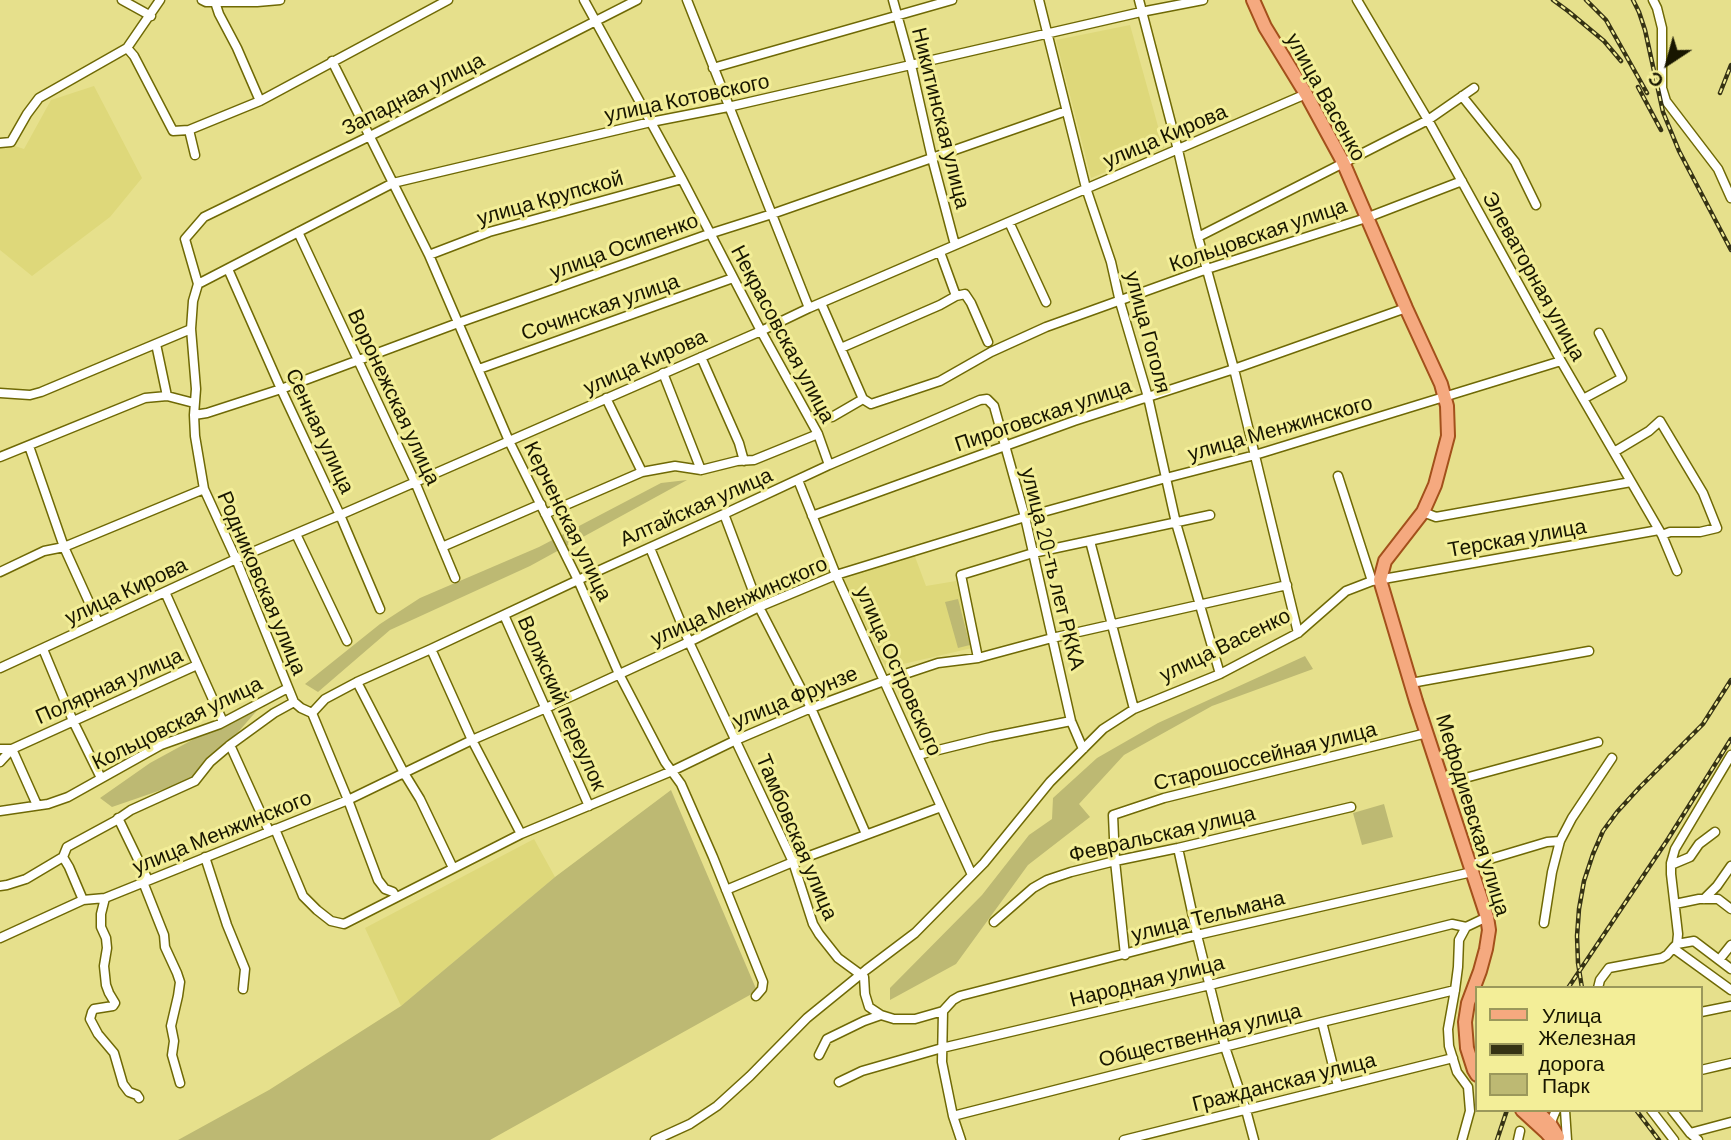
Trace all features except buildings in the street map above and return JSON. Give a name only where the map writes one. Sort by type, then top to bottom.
[{"type":"main road","name":"улица Васенко","points":[[1253,0],[1265,27],[1306,94],[1342,162],[1441,384],[1447,406],[1448,436],[1435,485],[1423,512],[1385,561],[1376,580]]},
{"type":"main road","name":"Мефодиевская улица","points":[[1376,580],[1487,917],[1489,930],[1486,949],[1468,1003],[1465,1022],[1476,1073]]},
{"type":"main road","points":[[1525,1112],[1559,1140]]},
{"type":"main road","points":[[1537,1112],[1550,1132]]},
{"type":"street","points":[[122,0],[151,16]]},
{"type":"street","points":[[0,143],[12,142],[39,98],[127,48],[160,0]]},
{"type":"street","points":[[202,0],[280,0]]},
{"type":"street","points":[[127,48],[134,56],[173,131],[188,130],[260,101],[448,0]]},
{"type":"street","name":"Некрасовская улица","points":[[584,0],[818,434],[829,465]]},
{"type":"street","name":"Западная улица","points":[[204,217],[637,0]]},
{"type":"street","points":[[687,0],[809,308]]},
{"type":"street","name":"Никитинская улица","points":[[893,0],[955,245]]},
{"type":"street","points":[[713,68],[952,0]]},
{"type":"street","name":"улица Гоголя","points":[[1038,0],[1086,188],[1111,262],[1147,397],[1176,523],[1220,674]]},
{"type":"street","points":[[1139,0],[1234,369],[1298,633]]},
{"type":"street","name":"улица Котовского","points":[[198,284],[393,183],[651,122],[1203,0]]},
{"type":"street","name":"Элеваторная улица","points":[[1357,0],[1661,533],[1677,571]]},
{"type":"street","points":[[1653,0],[1662,28],[1662,88],[1666,101],[1718,169],[1731,198]]},
{"type":"street","points":[[215,2],[260,101]]},
{"type":"street","name":"Керченская улица","points":[[332,61],[429,255],[509,441],[578,580],[620,674],[665,762],[679,779],[763,982],[762,989],[756,996]]},
{"type":"street","points":[[1198,237],[1427,120],[1474,88]]},
{"type":"street","name":"улица Кирова","points":[[0,668],[236,559],[1306,94]]},
{"type":"street","points":[[1462,96],[1516,162],[1536,205]]},
{"type":"street","name":"улица Осипенко","points":[[194,415],[281,389],[709,234],[1066,111]]},
{"type":"street","points":[[188,130],[195,155]]},
{"type":"street","name":"улица Крупской","points":[[429,255],[489,232],[682,179]]},
{"type":"street","name":"Кольцовская улица","points":[[834,415],[863,399],[871,404],[940,381],[991,352],[1046,327],[1207,269],[1366,218],[1462,181]]},
{"type":"street","name":"Родниковская улица","points":[[204,217],[185,239],[198,284],[193,301],[191,329],[196,389],[195,436],[204,489],[236,559],[294,702],[312,713]]},
{"type":"street","points":[[1009,222],[1046,302]]},
{"type":"street","name":"Воронежская улица","points":[[298,232],[415,482],[455,578]]},
{"type":"street","points":[[940,251],[956,296]]},
{"type":"street","name":"Сенная улица","points":[[228,269],[380,609]]},
{"type":"street","name":"Сочинская улица","points":[[479,369],[733,278]]},
{"type":"street","points":[[841,348],[965,294],[988,342]]},
{"type":"street","points":[[821,303],[863,399]]},
{"type":"street","name":"Пироговская улица","points":[[812,516],[1005,446],[1406,308]]},
{"type":"street","points":[[0,393],[30,395],[41,392],[191,329]]},
{"type":"street","points":[[1583,399],[1622,378],[1599,333]]},
{"type":"street","points":[[156,344],[167,396]]},
{"type":"street","points":[[701,357],[739,443],[744,461]]},
{"type":"street","name":"улица Менжинского","points":[[0,938],[83,900],[105,898],[348,800],[760,607],[836,575],[1025,517],[1255,456],[1561,361]]},
{"type":"street","points":[[663,373],[701,470]]},
{"type":"street","points":[[0,457],[145,398],[167,396],[194,403]]},
{"type":"street","points":[[606,398],[642,472]]},
{"type":"street","name":"улица 20-ть лет РККА","points":[[988,399],[994,406],[1025,517],[1071,721],[1083,749]]},
{"type":"street","name":"Алтайская улица","points":[[312,713],[325,699],[357,682],[829,465],[980,400],[988,399]]},
{"type":"street","name":"Терская улица","points":[[1376,580],[1661,533],[1700,532],[1717,528],[1703,494],[1660,421],[1649,431],[1614,452]]},
{"type":"street","points":[[545,514],[642,472],[675,466],[701,470],[754,460],[818,434]]},
{"type":"street","points":[[29,446],[64,547],[98,622]]},
{"type":"street","points":[[1338,476],[1376,580]]},
{"type":"street","name":"улица Островского","points":[[798,480],[836,575],[972,875]]},
{"type":"street","points":[[1423,512],[1436,517],[1631,482]]},
{"type":"street","points":[[0,572],[44,551],[64,547],[204,489]]},
{"type":"street","points":[[442,547],[541,504]]},
{"type":"street","points":[[724,514],[760,607],[811,708],[866,834]]},
{"type":"street","points":[[978,657],[961,575],[1033,553],[1210,515]]},
{"type":"street","points":[[296,534],[347,641]]},
{"type":"street","points":[[1090,541],[1134,709]]},
{"type":"street","name":"Тамбовская улица","points":[[650,548],[689,642],[793,862],[813,923],[844,964],[861,973]]},
{"type":"street","name":"улица Васенко","points":[[655,1140],[690,1124],[717,1106],[807,1018],[915,933],[984,863],[1050,782],[1103,729],[1134,709],[1220,674],[1298,633],[1346,591],[1376,580]]},
{"type":"street","name":"улица Фрунзе","points":[[272,830],[303,896],[331,921],[344,924],[521,834],[672,771],[811,708],[884,681],[938,663],[978,657],[1287,585]]},
{"type":"street","points":[[165,592],[223,722]]},
{"type":"street","name":"Волжский переулок","points":[[503,615],[589,806]]},
{"type":"street","points":[[43,649],[73,721],[102,778]]},
{"type":"street","points":[[431,649],[472,740],[521,834]]},
{"type":"street","points":[[1411,683],[1589,651]]},
{"type":"street","name":"Полярная улица","points":[[0,762],[12,749],[197,665]]},
{"type":"street","points":[[357,682],[420,799],[453,868]]},
{"type":"street","name":"Кольцовская улица","points":[[0,811],[48,804],[68,797],[161,745],[223,722],[288,688]]},
{"type":"street","name":"Кольцовская улица","points":[[0,886],[26,878],[63,858],[67,847],[131,810],[195,781],[209,762],[230,745],[294,702]]},
{"type":"street","points":[[312,713],[378,880],[396,897]]},
{"type":"street","points":[[918,755],[1071,721]]},
{"type":"street","name":"Старошоссейная улица","points":[[1115,861],[1113,815],[1176,795],[1427,733]]},
{"type":"street","points":[[1443,783],[1598,741]]},
{"type":"street","points":[[230,745],[272,830]]},
{"type":"street","points":[[0,749],[12,749],[37,805]]},
{"type":"street","points":[[1598,986],[1606,969],[1662,958],[1675,946],[1678,934],[1671,865],[1675,849],[1731,755]]},
{"type":"street","points":[[1544,923],[1560,841],[1612,758]]},
{"type":"street","points":[[726,890],[941,807]]},
{"type":"street","name":"Февральская улица","points":[[993,922],[1046,880],[1115,861],[1351,807]]},
{"type":"street","points":[[118,818],[146,881],[164,935],[165,947],[180,982],[171,1026],[174,1041],[172,1055],[180,1083]]},
{"type":"street","points":[[1671,865],[1690,857],[1699,844],[1715,832]]},
{"type":"street","name":"улица Тельмана","points":[[943,1011],[960,996],[1471,868],[1547,842],[1560,841]]},
{"type":"street","points":[[1178,848],[1226,1047],[1254,1140]]},
{"type":"street","points":[[63,858],[83,900]]},
{"type":"street","points":[[205,858],[245,969],[243,989]]},
{"type":"street","points":[[1115,861],[1125,955]]},
{"type":"street","points":[[1704,899],[1731,866]]},
{"type":"street","points":[[105,898],[101,914],[107,948],[104,966],[106,985],[115,1003],[113,1006],[94,1009],[90,1019],[98,1034],[114,1053],[123,1084],[139,1098]]},
{"type":"street","points":[[1675,904],[1718,899],[1731,909]]},
{"type":"street","points":[[1462,1140],[1470,1111],[1468,1087],[1457,1072],[1449,1046],[1448,1029],[1458,967],[1459,940],[1466,927],[1487,917]]},
{"type":"street","name":"Народная улица","points":[[839,1082],[862,1071],[942,1048],[1452,924],[1466,927]]},
{"type":"street","points":[[1675,946],[1694,941],[1731,969]]},
{"type":"street","points":[[1719,960],[1731,945]]},
{"type":"street","points":[[1675,946],[1731,990]]},
{"type":"street","points":[[861,973],[869,1007],[881,1015],[894,1019],[915,1019],[943,1011],[942,1062],[961,1140]]},
{"type":"street","name":"Общественная улица","points":[[953,1116],[1322,1021],[1455,990]]},
{"type":"street","points":[[1703,1012],[1731,1006]]},
{"type":"street","points":[[819,1055],[827,1039],[881,1015]]},
{"type":"street","points":[[1322,1021],[1338,1086]]},
{"type":"street","name":"Гражданская улица","points":[[1124,1140],[1453,1058]]},
{"type":"street","points":[[1703,1070],[1731,1063]]},
{"type":"street","points":[[1550,1132],[1555,1112]]},
{"type":"street","points":[[1565,1112],[1567,1140]]},
{"type":"street","points":[[1653,1112],[1674,1140]]},
{"type":"street","points":[[1674,1112],[1694,1138],[1731,1122]]},
{"type":"shaded area","points":[[1130,25],[1164,148],[1091,178],[1056,40]]},
{"type":"shaded area","points":[[94,86],[142,178],[110,217],[32,276],[0,250],[0,141],[24,149],[51,100]]},
{"type":"shaded area","points":[[914,554],[926,586],[956,581],[972,648],[886,668],[842,576]]},
{"type":"shaded area","points":[[534,839],[555,877],[401,1006],[365,928]]},
{"type":"green space","points":[[687,480],[530,566],[390,630],[318,692],[305,684],[380,624],[420,598],[539,547],[661,483]]},
{"type":"green space","points":[[958,599],[970,645],[958,648],[945,602]]},
{"type":"green space","points":[[1305,656],[1313,669],[1212,706],[1124,755],[1079,804],[1090,817],[1028,865],[956,964],[890,1000],[890,988],[982,895],[1029,835],[1052,819],[1053,798],[1097,758],[1158,723]]},
{"type":"green space","points":[[267,699],[199,777],[112,807],[100,798],[150,763]]},
{"type":"green space","points":[[671,790],[757,991],[490,1140],[178,1140],[269,1090],[401,1006],[555,877]]},
{"type":"green space","points":[[1384,804],[1393,837],[1362,845],[1353,813]]},
{"type":"railway","points":[[1553,0],[1604,41],[1621,61]]},
{"type":"railway","points":[[1586,0],[1606,20],[1647,93]]},
{"type":"railway","points":[[1633,0],[1645,30],[1663,112],[1679,151],[1731,250]]},
{"type":"railway","points":[[1720,93],[1731,65]]},
{"type":"railway","points":[[1638,87],[1661,130]]},
{"type":"railway","points":[[1582,986],[1577,936],[1579,909],[1584,881],[1603,831],[1639,788],[1703,724],[1731,680]]},
{"type":"railway","points":[[1569,986],[1731,739]]},
{"type":"railway","points":[[1497,1140],[1506,1112]]},
{"type":"railway","points":[[1638,1112],[1659,1140]]}]
